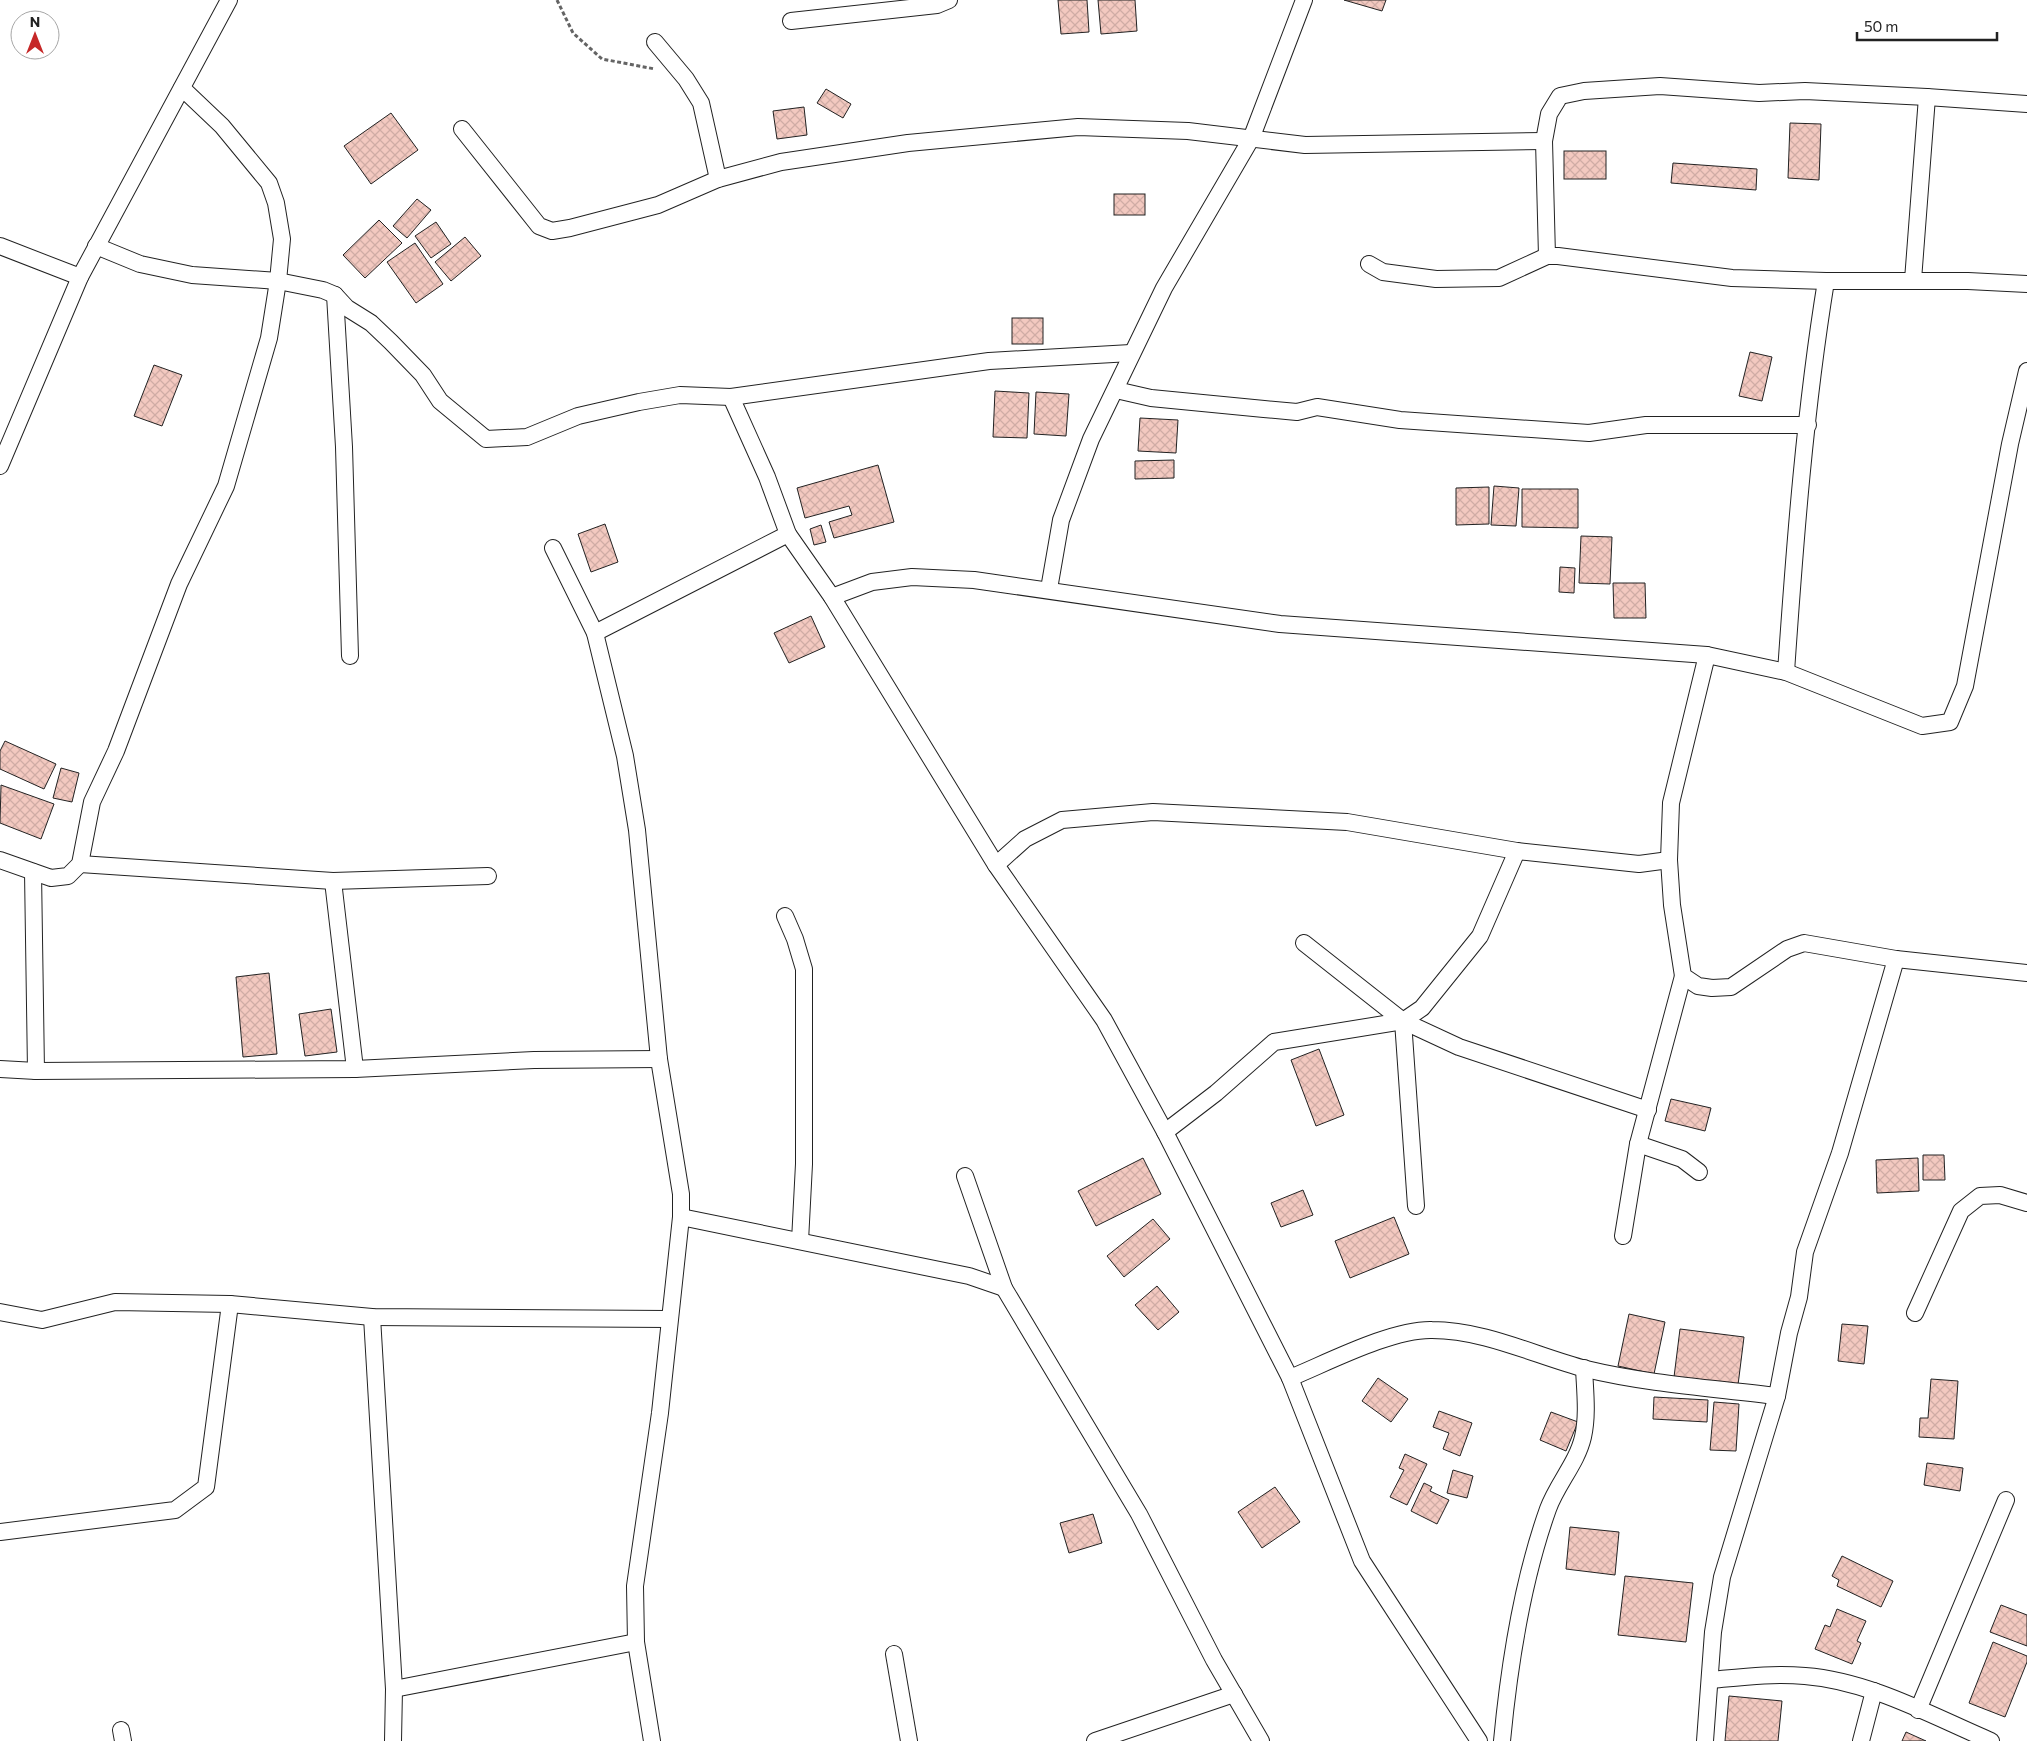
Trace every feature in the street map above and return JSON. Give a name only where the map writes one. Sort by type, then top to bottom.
[{"type":"street","points":[[0,466],[80,277],[229,0]]},
{"type":"street","points":[[791,21],[937,4],[948,0]]},
{"type":"street","points":[[1049,589],[1061,520],[1091,440],[1116,390],[1131,353],[1164,288],[1252,139],[1304,0]]},
{"type":"street","points":[[655,42],[686,79],[701,103],[718,179]]},
{"type":"street","points":[[1548,256],[1544,141],[1549,114],[1560,96],[1584,91],[1660,86],[1759,93],[1805,91],[1928,97],[2027,104]]},
{"type":"street","points":[[0,860],[50,878],[68,876],[80,864],[92,802],[116,751],[179,584],[226,486],[268,338],[278,280],[282,239],[276,203],[269,183],[222,126],[182,88]]},
{"type":"street","points":[[1912,280],[1928,97]]},
{"type":"street","points":[[462,129],[539,226],[552,230],[570,228],[658,205],[718,179],[781,162],[854,150],[1078,126],[1188,132],[1305,145],[1544,141]]},
{"type":"street","points":[[0,246],[80,277]]},
{"type":"street","points":[[96,246],[140,264],[192,275],[278,280],[323,290],[335,295],[348,308],[370,323],[391,342],[423,375],[440,401],[486,438],[527,437],[578,416],[680,395],[731,397],[989,361],[1131,353]]},
{"type":"street","points":[[1369,264],[1383,272],[1436,279],[1499,278],[1548,256],[1615,262],[1732,278],[1826,281],[1912,280],[2027,284]]},
{"type":"street","points":[[1786,672],[1795,539],[1817,335],[1826,281]]},
{"type":"street","points":[[335,295],[344,447],[350,656]]},
{"type":"street","points":[[832,598],[872,582],[912,577],[974,580],[1049,589],[1280,624],[1707,655],[1786,672],[1922,726],[1950,722],[1965,686],[2010,444],[2027,371]]},
{"type":"street","points":[[1116,390],[1151,398],[1264,409],[1298,412],[1317,408],[1400,420],[1589,433],[1646,425],[1808,424]]},
{"type":"street","points":[[731,397],[767,477],[788,534],[832,598],[996,865],[1104,1020],[1165,1132],[1290,1378],[1362,1561],[1480,1741]]},
{"type":"street","points":[[595,634],[788,534]]},
{"type":"street","points":[[553,548],[595,634],[624,756],[637,830],[659,1059],[680,1194],[681,1217],[668,1319],[660,1413],[635,1586],[636,1642],[652,1741]]},
{"type":"street","points":[[1623,1236],[1638,1144],[1683,976],[1672,905],[1669,860],[1671,803],[1707,655]]},
{"type":"street","points":[[996,865],[1025,839],[1062,820],[1154,812],[1347,822],[1517,851],[1639,864],[1669,860]]},
{"type":"street","points":[[1165,1132],[1216,1093],[1274,1042],[1403,1021],[1422,1008],[1480,936],[1517,851]]},
{"type":"street","points":[[80,864],[333,881],[488,876]]},
{"type":"street","points":[[33,872],[36,1071]]},
{"type":"street","points":[[333,881],[355,1069]]},
{"type":"street","points":[[785,916],[795,939],[804,969],[804,1164],[800,1241]]},
{"type":"street","points":[[1304,943],[1403,1021],[1459,1047],[1648,1110]]},
{"type":"street","points":[[1683,976],[1698,986],[1712,988],[1731,987],[1787,949],[1804,943],[1896,960],[2027,973]]},
{"type":"street","points":[[1706,1741],[1713,1632],[1722,1577],[1777,1396],[1789,1333],[1799,1297],[1805,1252],[1840,1154],[1896,960]]},
{"type":"street","points":[[1403,1021],[1416,1206]]},
{"type":"street","points":[[0,1069],[36,1071],[355,1069],[534,1060],[659,1059]]},
{"type":"street","points":[[1638,1144],[1682,1159],[1699,1172]]},
{"type":"street","points":[[965,1176],[1004,1288],[1139,1514],[1234,1694],[1261,1741]]},
{"type":"street","points":[[1915,1313],[1961,1211],[1980,1196],[2000,1195],[2027,1203]]},
{"type":"street","points":[[681,1217],[969,1276],[1004,1288]]},
{"type":"street","points":[[0,1312],[42,1320],[115,1302],[230,1304],[372,1317],[668,1319]]},
{"type":"street","points":[[0,1532],[175,1510],[206,1488],[230,1304]]},
{"type":"street","points":[[372,1317],[394,1689],[393,1741]]},
{"type":"street","points":[[1290,1378],[1403,1333],[1432,1330],[1468,1334],[1584,1368],[1656,1382],[1777,1396]]},
{"type":"street","points":[[1502,1741],[1512,1656],[1534,1560],[1548,1509],[1571,1466],[1583,1438],[1585,1414],[1584,1368]]},
{"type":"street","points":[[1918,1710],[2006,1500]]},
{"type":"street","points":[[394,1689],[636,1642]]},
{"type":"street","points":[[894,1654],[909,1741]]},
{"type":"street","points":[[1710,1680],[1768,1675],[1806,1676],[1874,1692],[1991,1741]]},
{"type":"street","points":[[1861,1741],[1874,1692]]},
{"type":"street","points":[[1095,1741],[1234,1694]]},
{"type":"path","points":[[557,0],[573,33],[602,59],[663,70]]},
{"type":"building","points":[[1058,0],[1087,0],[1089,32],[1061,34]]},
{"type":"building","points":[[1098,0],[1135,0],[1137,31],[1101,34]]},
{"type":"building","points":[[1344,0],[1386,0],[1382,11]]},
{"type":"building","points":[[826,89],[851,104],[843,118],[817,103]]},
{"type":"building","points":[[804,107],[807,135],[777,139],[773,111]]},
{"type":"building","points":[[391,113],[418,150],[371,184],[344,146]]},
{"type":"building","points":[[1790,123],[1821,124],[1819,180],[1788,178]]},
{"type":"building","points":[[1564,151],[1606,151],[1606,179],[1564,179]]},
{"type":"building","points":[[1673,163],[1757,169],[1756,190],[1671,183]]},
{"type":"building","points":[[1114,194],[1145,194],[1145,215],[1114,215]]},
{"type":"building","points":[[417,199],[431,210],[407,238],[393,226]]},
{"type":"building","points":[[379,220],[402,243],[365,278],[343,255]]},
{"type":"building","points":[[436,222],[451,244],[431,258],[415,236]]},
{"type":"building","points":[[465,237],[481,256],[451,281],[435,262]]},
{"type":"building","points":[[415,243],[443,284],[416,303],[387,262]]},
{"type":"building","points":[[1012,318],[1043,318],[1043,344],[1012,344]]},
{"type":"building","points":[[1750,352],[1772,357],[1762,401],[1739,396]]},
{"type":"building","points":[[154,365],[182,375],[162,426],[134,416]]},
{"type":"building","points":[[995,391],[1029,393],[1027,438],[993,437]]},
{"type":"building","points":[[1036,392],[1069,394],[1066,436],[1034,434]]},
{"type":"building","points":[[1140,418],[1178,420],[1176,453],[1138,451]]},
{"type":"building","points":[[1174,460],[1174,478],[1135,479],[1135,461]]},
{"type":"building","points":[[878,465],[894,522],[834,538],[829,522],[852,515],[849,506],[805,518],[797,488]]},
{"type":"building","points":[[1494,486],[1519,488],[1516,526],[1491,525]]},
{"type":"building","points":[[1489,487],[1489,524],[1456,525],[1456,488]]},
{"type":"building","points":[[1522,489],[1578,489],[1578,528],[1522,527]]},
{"type":"building","points":[[605,524],[618,562],[591,572],[578,534]]},
{"type":"building","points":[[821,525],[826,542],[814,545],[810,529]]},
{"type":"building","points":[[1581,536],[1612,537],[1610,584],[1579,583]]},
{"type":"building","points":[[1560,567],[1575,568],[1574,593],[1559,592]]},
{"type":"building","points":[[1613,583],[1645,583],[1646,618],[1614,618]]},
{"type":"building","points":[[811,616],[825,647],[789,663],[774,633]]},
{"type":"building","points":[[5,741],[56,764],[44,789],[0,769],[0,751]]},
{"type":"building","points":[[61,768],[79,773],[72,802],[53,798]]},
{"type":"building","points":[[1,785],[54,804],[41,839],[0,823]]},
{"type":"building","points":[[269,973],[277,1054],[243,1057],[236,977]]},
{"type":"building","points":[[331,1009],[337,1052],[305,1056],[299,1014]]},
{"type":"building","points":[[1319,1049],[1344,1115],[1316,1126],[1291,1060]]},
{"type":"building","points":[[1671,1099],[1711,1108],[1705,1131],[1665,1121]]},
{"type":"building","points":[[1923,1155],[1944,1155],[1945,1180],[1923,1180]]},
{"type":"building","points":[[1143,1158],[1161,1194],[1096,1226],[1078,1191]]},
{"type":"building","points":[[1918,1158],[1919,1191],[1877,1193],[1876,1160]]},
{"type":"building","points":[[1303,1190],[1313,1215],[1281,1227],[1271,1203]]},
{"type":"building","points":[[1394,1217],[1409,1254],[1350,1278],[1335,1241]]},
{"type":"building","points":[[1153,1219],[1170,1239],[1124,1277],[1107,1256]]},
{"type":"building","points":[[1157,1286],[1179,1312],[1158,1330],[1135,1305]]},
{"type":"building","points":[[1629,1314],[1665,1322],[1654,1374],[1618,1366]]},
{"type":"building","points":[[1842,1324],[1868,1326],[1864,1364],[1838,1361]]},
{"type":"building","points":[[1680,1329],[1744,1337],[1738,1385],[1674,1377]]},
{"type":"building","points":[[1378,1378],[1408,1399],[1391,1422],[1362,1401]]},
{"type":"building","points":[[1931,1379],[1958,1381],[1954,1439],[1919,1437],[1920,1418],[1928,1418]]},
{"type":"building","points":[[1654,1397],[1708,1400],[1707,1422],[1653,1419]]},
{"type":"building","points":[[1714,1402],[1739,1404],[1736,1451],[1710,1450]]},
{"type":"building","points":[[1439,1411],[1472,1423],[1460,1456],[1443,1449],[1449,1433],[1433,1427]]},
{"type":"building","points":[[1551,1412],[1578,1422],[1566,1451],[1540,1440]]},
{"type":"building","points":[[1405,1454],[1427,1464],[1407,1505],[1390,1497],[1404,1470],[1399,1468]]},
{"type":"building","points":[[1927,1463],[1963,1468],[1960,1491],[1924,1485]]},
{"type":"building","points":[[1453,1470],[1473,1476],[1467,1498],[1447,1493]]},
{"type":"building","points":[[1424,1483],[1432,1487],[1430,1491],[1449,1500],[1437,1524],[1411,1511]]},
{"type":"building","points":[[1275,1487],[1300,1522],[1262,1548],[1238,1512]]},
{"type":"building","points":[[1093,1514],[1102,1543],[1069,1553],[1060,1523]]},
{"type":"building","points":[[1570,1527],[1619,1532],[1615,1575],[1566,1569]]},
{"type":"building","points":[[1842,1556],[1893,1581],[1881,1607],[1837,1586],[1839,1580],[1832,1576]]},
{"type":"building","points":[[1625,1576],[1693,1583],[1686,1642],[1618,1635]]},
{"type":"building","points":[[2001,1605],[2027,1615],[2027,1646],[1990,1632]]},
{"type":"building","points":[[1837,1609],[1866,1621],[1857,1641],[1861,1643],[1852,1664],[1815,1649],[1825,1625],[1830,1627]]},
{"type":"building","points":[[1993,1642],[2027,1656],[2027,1662],[2005,1717],[1969,1703]]},
{"type":"building","points":[[1729,1696],[1782,1701],[1778,1741],[1725,1741]]},
{"type":"building","points":[[1906,1732],[1926,1741],[1902,1741]]}]
